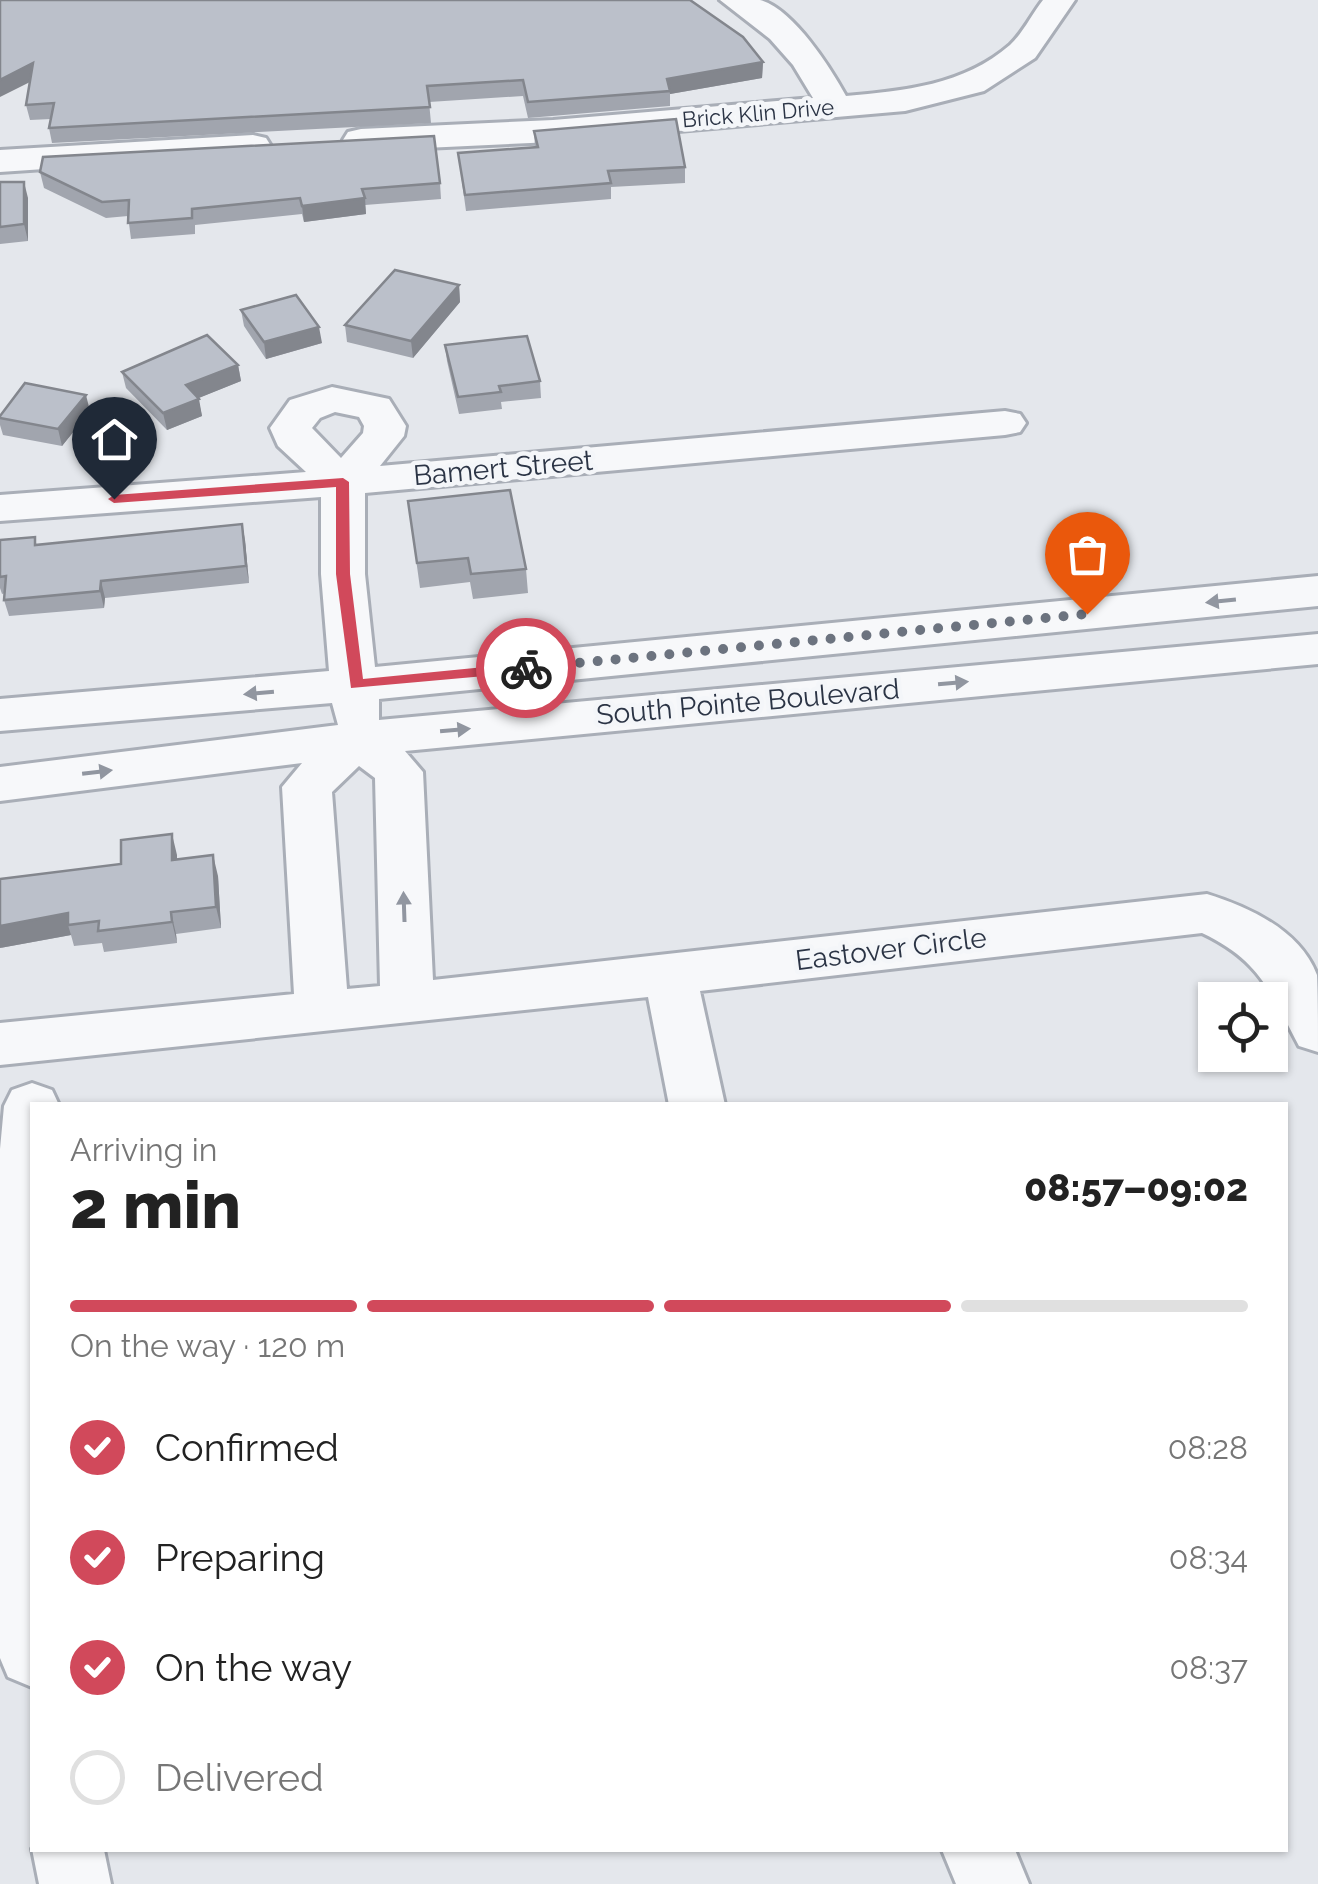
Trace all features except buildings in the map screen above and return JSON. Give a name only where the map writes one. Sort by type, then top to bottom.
[{"type":"street","points":[[736,0],[765,14],[808,58],[835,107]]},
{"type":"street","name":"Brick Klin Drive","points":[[320,142],[552,130],[904,101],[972,84],[1023,51],[1059,0]]},
{"type":"street","points":[[0,161],[281,144]]},
{"type":"street","name":"Bamert Street","points":[[0,508],[343,482],[1004,422]]},
{"type":"street","points":[[322,1013],[306,787],[358,739],[343,574],[343,482]]},
{"type":"street","name":"South Pointe Boulevard","points":[[0,715],[356,685],[1318,591]]},
{"type":"street","name":"South Pointe Boulevard","points":[[0,784],[358,739],[1318,648]]},
{"type":"street","points":[[358,739],[400,772],[407,1004]]},
{"type":"street","name":"Eastover Circle","points":[[18,1043],[407,1004],[1207,913],[1255,934],[1288,968],[1318,1032]]},
{"type":"street","points":[[670,974],[696,1102]]},
{"type":"street","points":[[18,1043],[31,1102]]},
{"type":"street","points":[[30,1129],[4,1445],[30,1639]]},
{"type":"street","points":[[68,1852],[75,1884]]},
{"type":"street","points":[[979,1852],[994,1884]]},
{"type":"way so far","points":[[526,668],[1087,614]]},
{"type":"route","points":[[114,499],[343,482],[343,574],[356,685],[526,668]]}]
